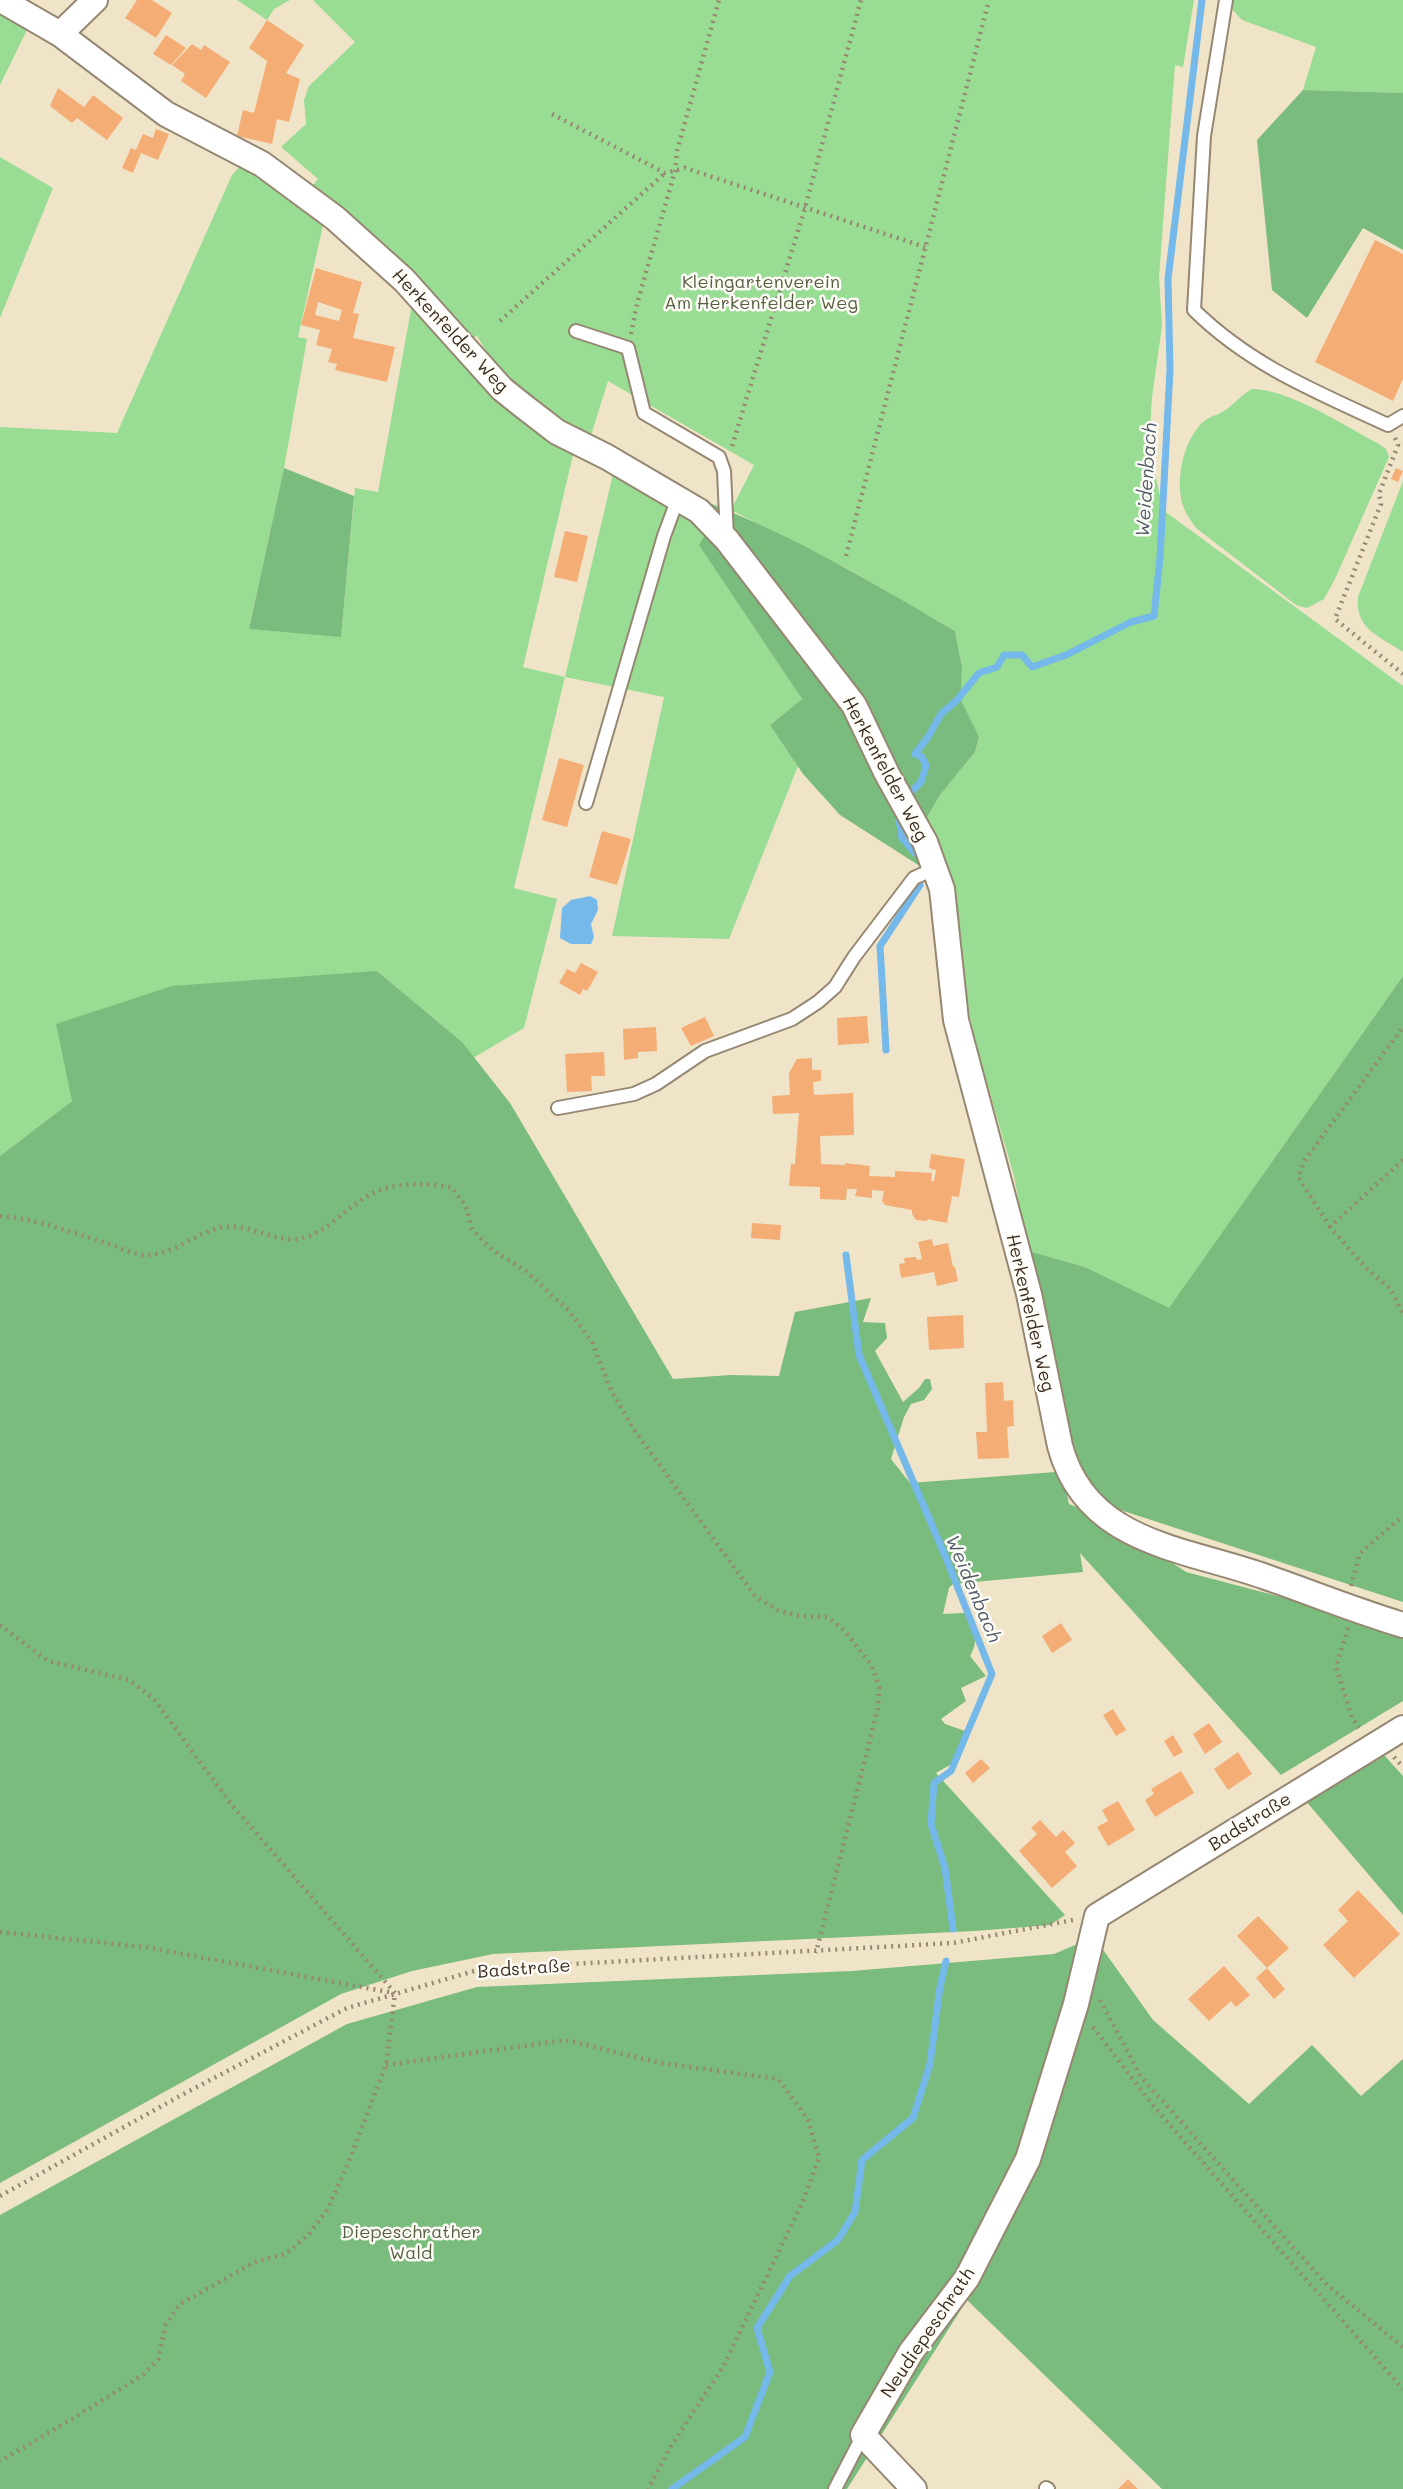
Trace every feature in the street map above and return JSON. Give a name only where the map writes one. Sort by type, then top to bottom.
[{"type":"street","name":"Herkenfelder Weg","points":[[1,0],[61,34],[166,114],[262,164],[335,218],[404,280],[502,389],[557,432],[607,457],[699,512],[727,540],[854,705],[936,868],[945,906],[956,1020],[1029,1294],[1066,1469],[1077,1489],[1091,1504],[1144,1540],[1264,1576],[1403,1625]]},
{"type":"street","points":[[61,34],[95,0]]},
{"type":"street","name":"Badstraße","points":[[1097,1916],[1403,1728]]},
{"type":"street","points":[[1076,2004],[1097,1916]]},
{"type":"street","name":"Neudiepeschrath","points":[[863,2435],[911,2352],[967,2278],[1028,2159],[1076,2004]]},
{"type":"street","points":[[863,2435],[914,2489]]},
{"type":"lane","points":[[1226,0],[1204,136],[1194,310],[1217,333],[1269,369],[1388,425],[1403,416]]},
{"type":"lane","points":[[576,331],[628,348],[644,414],[719,457],[724,471],[727,540]]},
{"type":"lane","points":[[586,803],[664,536],[678,498]]},
{"type":"lane","points":[[558,1108],[634,1094],[656,1084],[705,1051],[792,1019],[818,1002],[835,986],[914,878],[936,868]]},
{"type":"lane","points":[[835,2489],[863,2435]]},
{"type":"path","points":[[628,348],[637,304],[675,170],[677,151],[719,0]]},
{"type":"path","points":[[724,471],[805,208],[861,0]]},
{"type":"path","points":[[846,556],[989,0]]},
{"type":"path","points":[[552,114],[665,173]]},
{"type":"path","points":[[500,321],[665,173],[685,168],[925,247]]},
{"type":"path","points":[[1388,425],[1398,445],[1379,494],[1381,504],[1335,619],[1403,674]]},
{"type":"path","points":[[1403,1027],[1305,1160],[1298,1177],[1330,1227],[1366,1268],[1390,1288],[1403,1314]]},
{"type":"path","points":[[1330,1227],[1403,1160]]},
{"type":"path","points":[[0,1216],[15,1217],[69,1231],[144,1255],[171,1249],[224,1227],[245,1228],[295,1239],[316,1233],[365,1197],[397,1184],[451,1187],[466,1206],[472,1229],[492,1250],[526,1271],[570,1312],[592,1342],[611,1390],[634,1430],[755,1596],[779,1611],[800,1616],[827,1617],[845,1631],[872,1666],[879,1688],[878,1708],[816,1952]]},
{"type":"path","points":[[1403,1516],[1360,1553],[1336,1668],[1352,1718],[1367,1741],[1389,1751],[1403,1767]]},
{"type":"path","points":[[0,1625],[48,1661],[129,1680],[153,1698],[231,1804],[395,1993],[386,2065],[327,2210],[309,2234],[286,2254],[257,2261],[180,2304],[166,2324],[158,2358],[144,2374],[0,2461]]},
{"type":"path","name":"Badstraße","points":[[0,2196],[178,2097],[347,2008],[481,1969],[953,1943],[1097,1916]]},
{"type":"path","points":[[0,1932],[145,1947],[395,1993]]},
{"type":"path","points":[[1083,1969],[1141,2077],[1327,2285],[1403,2347]]},
{"type":"path","points":[[1076,2004],[1154,2107],[1403,2389]]},
{"type":"path","points":[[386,2065],[566,2040],[660,2063],[778,2079],[808,2119],[819,2158],[803,2201],[723,2367],[671,2446],[648,2489]]},
{"type":"green space","points":[[237,0],[290,0],[274,9],[267,20]]},
{"type":"green space","name":"Kleingartenverein Am Herkenfelder Weg","points":[[313,0],[1194,0],[1183,67],[1175,65],[1159,277],[1162,326],[1152,397],[1149,445],[1163,510],[1403,686],[1403,976],[1169,1309],[1085,1267],[1028,1251],[1014,1176],[981,1063],[963,987],[955,892],[937,839],[926,819],[940,795],[975,752],[979,738],[961,700],[962,667],[955,631],[848,569],[731,510],[754,465],[608,381],[589,442],[490,368],[489,356],[477,336],[469,339],[304,186],[314,184],[318,179],[281,147],[306,124],[304,100],[309,86],[355,42]]},
{"type":"green space","points":[[1223,0],[1403,0],[1403,93],[1303,90],[1316,47],[1242,20]]},
{"type":"green space","points":[[0,13],[27,30],[0,85]]},
{"type":"green space","points":[[1303,90],[1403,93],[1403,250],[1363,228],[1307,318],[1272,290],[1257,140]]},
{"type":"green space","points":[[0,157],[53,188],[0,318]]},
{"type":"green space","points":[[242,164],[324,221],[298,337],[307,339],[284,468],[249,629],[341,636],[355,488],[378,492],[412,304],[574,451],[523,667],[565,677],[514,888],[557,899],[524,1028],[473,1058],[462,1042],[377,971],[72,1101],[0,1156],[0,427],[117,433],[232,175]]},
{"type":"green space","points":[[1252,389],[1283,395],[1317,410],[1379,444],[1386,449],[1389,457],[1335,579],[1324,599],[1307,608],[1296,605],[1196,528],[1182,502],[1181,468],[1196,429]]},
{"type":"green space","points":[[284,468],[354,496],[341,637],[249,629]]},
{"type":"green space","points":[[614,470],[708,530],[700,545],[802,699],[770,725],[798,766],[729,939],[612,936],[664,697],[565,677]]},
{"type":"green space","points":[[1403,481],[1403,652],[1377,636],[1365,624],[1360,617],[1358,597]]},
{"type":"green space","points":[[685,494],[790,539],[955,631],[962,667],[961,700],[979,737],[975,752],[940,795],[926,819],[895,772]]},
{"type":"green space","points":[[708,530],[845,705],[881,778],[876,782],[917,840],[926,870],[840,815],[803,774],[770,725],[802,699],[699,545]]},
{"type":"green space","points":[[377,971],[462,1042],[510,1103],[673,1379],[731,1375],[779,1376],[795,1312],[871,1298],[863,1322],[885,1323],[887,1338],[875,1351],[903,1402],[925,1379],[930,1379],[932,1389],[924,1400],[911,1404],[904,1417],[891,1459],[910,1483],[1056,1472],[1066,1490],[1069,1504],[1186,1572],[1403,1629],[1403,1701],[1281,1775],[1080,1553],[1083,1572],[953,1584],[949,1588],[943,1614],[964,1613],[971,1624],[975,1639],[970,1656],[986,1676],[961,1688],[966,1701],[941,1719],[945,1724],[968,1732],[960,1759],[936,1773],[1065,1915],[1050,1925],[493,1954],[412,1971],[341,1994],[0,2183],[0,1156],[72,1101],[56,1024],[172,986]]},
{"type":"green space","points":[[1403,976],[1403,1602],[1102,1504],[1079,1476],[1032,1252],[1085,1267],[1169,1308]]},
{"type":"green space","points":[[1383,1754],[1403,1776],[1403,1915],[1305,1800]]},
{"type":"green space","name":"Diepeschrather Wald","points":[[1094,1937],[1153,2020],[1249,2104],[1312,2045],[1361,2096],[1403,2059],[1403,2489],[1162,2489],[967,2300],[847,2489],[0,2489],[0,2215],[347,2024],[477,1987],[852,1971],[1054,1954]]},
{"type":"water","points":[[590,896],[597,900],[598,910],[591,924],[594,937],[591,944],[571,944],[560,938],[562,908],[571,900]]},
{"type":"building","points":[[137,0],[152,0],[172,13],[156,38],[125,18]]},
{"type":"building","points":[[267,20],[304,45],[286,73],[300,79],[289,122],[277,119],[272,144],[237,136],[243,110],[254,113],[267,61],[249,48]]},
{"type":"building","points":[[166,35],[186,48],[171,65],[153,54]]},
{"type":"building","points":[[192,44],[201,50],[204,45],[230,62],[206,98],[181,81],[185,74],[172,65]]},
{"type":"building","points":[[58,88],[84,107],[93,95],[123,118],[107,140],[77,118],[72,123],[50,106]]},
{"type":"building","points":[[156,129],[169,134],[158,160],[141,153],[133,173],[122,168],[131,148],[136,150],[143,134],[153,138]]},
{"type":"building","points":[[1375,240],[1403,254],[1403,379],[1393,401],[1315,362]]},
{"type":"building","points":[[316,268],[362,282],[353,313],[359,314],[353,338],[395,347],[387,382],[335,370],[337,364],[328,362],[332,349],[316,345],[320,330],[301,325]],"holes":[[[318,302],[342,310],[339,321],[315,315]]]},
{"type":"building","points":[[1396,468],[1403,471],[1398,482],[1391,479]]},
{"type":"building","points":[[565,531],[588,536],[577,582],[554,577]]},
{"type":"building","points":[[559,758],[584,765],[567,827],[542,820]]},
{"type":"building","points":[[602,831],[631,839],[617,885],[589,877]]},
{"type":"building","points":[[581,963],[598,972],[587,991],[583,989],[580,995],[559,983],[567,969],[575,973]]},
{"type":"building","points":[[867,1016],[869,1043],[838,1045],[837,1018]]},
{"type":"building","points":[[705,1017],[714,1036],[691,1046],[681,1028]]},
{"type":"building","points":[[656,1027],[657,1051],[638,1052],[638,1058],[624,1060],[623,1029]]},
{"type":"building","points":[[604,1052],[605,1076],[591,1076],[592,1091],[567,1092],[565,1054]]},
{"type":"building","points":[[812,1058],[812,1070],[821,1070],[821,1081],[813,1082],[814,1095],[853,1093],[854,1135],[820,1136],[821,1164],[870,1166],[869,1176],[895,1177],[895,1171],[932,1173],[931,1181],[934,1181],[936,1170],[929,1168],[931,1154],[965,1159],[959,1197],[952,1196],[947,1223],[916,1220],[912,1210],[885,1205],[882,1201],[884,1191],[872,1190],[872,1198],[855,1196],[857,1189],[847,1189],[846,1200],[820,1199],[820,1187],[789,1186],[791,1164],[795,1164],[799,1113],[773,1114],[772,1096],[790,1095],[789,1073],[797,1059]]},
{"type":"building","points":[[752,1223],[781,1225],[780,1240],[751,1238]]},
{"type":"building","points":[[932,1239],[933,1246],[948,1243],[958,1281],[937,1286],[934,1272],[901,1278],[899,1264],[905,1263],[904,1258],[922,1259],[918,1242]]},
{"type":"building","points":[[963,1315],[964,1348],[929,1350],[927,1317]]},
{"type":"building","points":[[1003,1382],[1004,1401],[1013,1400],[1014,1426],[1007,1427],[1009,1458],[978,1459],[976,1432],[987,1432],[985,1383]]},
{"type":"building","points":[[1061,1623],[1072,1640],[1052,1653],[1042,1636]]},
{"type":"building","points":[[1113,1709],[1126,1730],[1116,1736],[1103,1715]]},
{"type":"building","points":[[1209,1723],[1222,1742],[1205,1754],[1193,1734]]},
{"type":"building","points":[[1173,1735],[1183,1752],[1174,1757],[1164,1741]]},
{"type":"building","points":[[1238,1752],[1252,1774],[1228,1790],[1214,1769]]},
{"type":"building","points":[[981,1759],[990,1768],[973,1783],[965,1773]]},
{"type":"building","points":[[1181,1771],[1194,1793],[1155,1817],[1145,1800],[1154,1794],[1151,1789]]},
{"type":"building","points":[[1118,1801],[1135,1830],[1108,1846],[1097,1827],[1108,1821],[1102,1810]]},
{"type":"building","points":[[1040,1820],[1056,1837],[1063,1830],[1075,1843],[1065,1852],[1077,1866],[1052,1888],[1019,1851],[1037,1834],[1031,1828]]},
{"type":"building","points":[[1358,1890],[1400,1934],[1354,1978],[1323,1945],[1348,1921],[1338,1910]]},
{"type":"building","points":[[1258,1916],[1289,1948],[1267,1968],[1237,1936]]},
{"type":"building","points":[[1224,1966],[1250,1995],[1236,2007],[1231,2001],[1209,2021],[1188,1999]]},
{"type":"building","points":[[1267,1968],[1285,1989],[1274,1999],[1256,1978]]},
{"type":"building","points":[[1128,2479],[1138,2489],[1118,2489]]},
{"type":"waterway","name":"Weidenbach","points":[[911,792],[921,782],[926,766],[922,757],[915,754],[941,714],[957,700],[979,673],[997,667],[1004,655],[1022,655],[1032,667],[1066,655],[1131,622],[1154,616],[1160,558],[1170,370],[1168,279],[1202,0]]},
{"type":"waterway","name":"Weidenbach","points":[[899,820],[902,838],[915,853]]},
{"type":"waterway","name":"Weidenbach","points":[[886,1050],[880,946],[920,885]]},
{"type":"waterway","name":"Weidenbach","points":[[846,1255],[859,1355],[946,1558],[992,1674],[951,1771],[934,1783],[931,1824],[945,1868],[953,1929]]},
{"type":"waterway","name":"Weidenbach","points":[[672,2489],[745,2437],[770,2372],[757,2328],[790,2276],[838,2240],[855,2212],[862,2160],[913,2118],[930,2064],[946,1961]]}]
